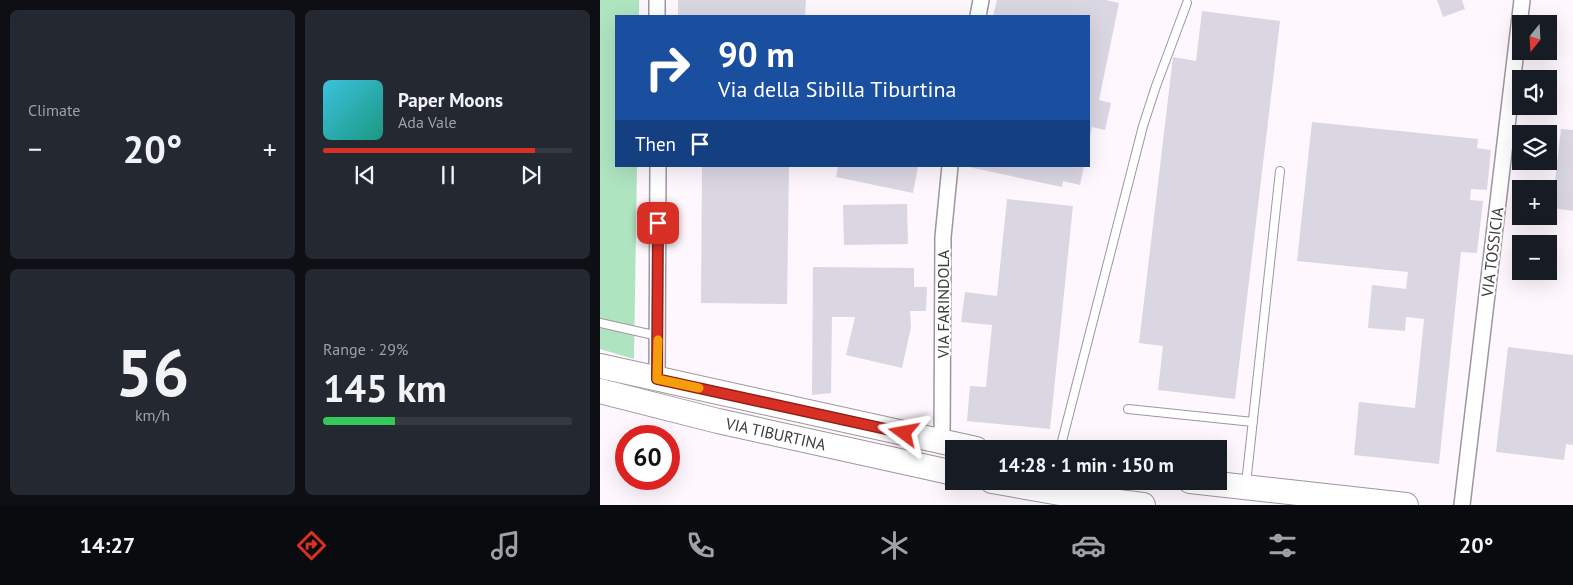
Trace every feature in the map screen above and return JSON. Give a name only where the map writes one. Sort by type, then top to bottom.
[{"type":"main road","name":"VIA TIBURTINA","points":[[604,367],[945,443]]},
{"type":"main road","name":"VIA TIBURTINA","points":[[600,391],[718,421],[945,471]]},
{"type":"main road","points":[[1227,486],[1406,505]]},
{"type":"main road","points":[[1043,490],[1143,505]]},
{"type":"street","points":[[657,0],[657,15]]},
{"type":"street","points":[[978,15],[981,0]]},
{"type":"street","name":"VIA TOSSICIA","points":[[1462,505],[1522,0]]},
{"type":"street","points":[[657,379],[658,167]]},
{"type":"street","name":"VIA FARINDOLA","points":[[942,442],[943,245],[945,205],[950,167]]},
{"type":"lane","points":[[1062,440],[1143,126],[1187,3]]},
{"type":"lane","points":[[1246,488],[1280,170]]},
{"type":"lane","points":[[600,323],[658,336]]},
{"type":"lane","points":[[1128,409],[1253,422]]},
{"type":"green space","points":[[600,0],[639,0],[639,15],[615,15],[615,167],[637,167],[634,359],[600,349]]},
{"type":"building","points":[[678,0],[806,0],[805,15],[678,15]]},
{"type":"building","points":[[997,0],[1106,0],[1119,3],[1099,100],[1111,103],[1105,130],[1092,127],[1090,136],[1090,15],[993,15]]},
{"type":"building","points":[[1437,0],[1462,0],[1465,9],[1443,17]]},
{"type":"building","points":[[1202,11],[1280,21],[1235,399],[1158,390],[1163,346],[1139,343],[1173,57],[1196,61]]},
{"type":"building","points":[[1312,122],[1478,139],[1477,148],[1491,150],[1487,190],[1471,189],[1470,200],[1483,201],[1477,253],[1461,252],[1439,464],[1354,455],[1359,402],[1415,408],[1424,319],[1406,317],[1405,331],[1368,328],[1372,285],[1406,289],[1408,272],[1297,261]]},
{"type":"building","points":[[1561,129],[1573,130],[1573,211],[1557,209],[1557,180],[1555,180]]},
{"type":"building","points":[[702,167],[789,167],[787,304],[701,303]]},
{"type":"building","points":[[838,167],[918,167],[913,193],[836,177]]},
{"type":"building","points":[[969,167],[1084,167],[1080,185],[1063,181],[1062,187]]},
{"type":"building","points":[[1007,199],[1073,206],[1050,429],[967,421],[970,386],[986,387],[992,325],[961,322],[965,292],[997,296]]},
{"type":"building","points":[[907,204],[908,244],[844,245],[843,205]]},
{"type":"building","points":[[813,267],[914,268],[914,287],[927,287],[926,311],[910,311],[911,327],[902,368],[846,355],[855,317],[832,317],[831,393],[812,395]]},
{"type":"building","points":[[1508,347],[1573,355],[1573,445],[1566,444],[1564,460],[1496,452]]},
{"type":"slow traffic","points":[[658,340],[657,379],[699,388]]},
{"type":"route","points":[[658,223],[657,379],[904,433]]}]
